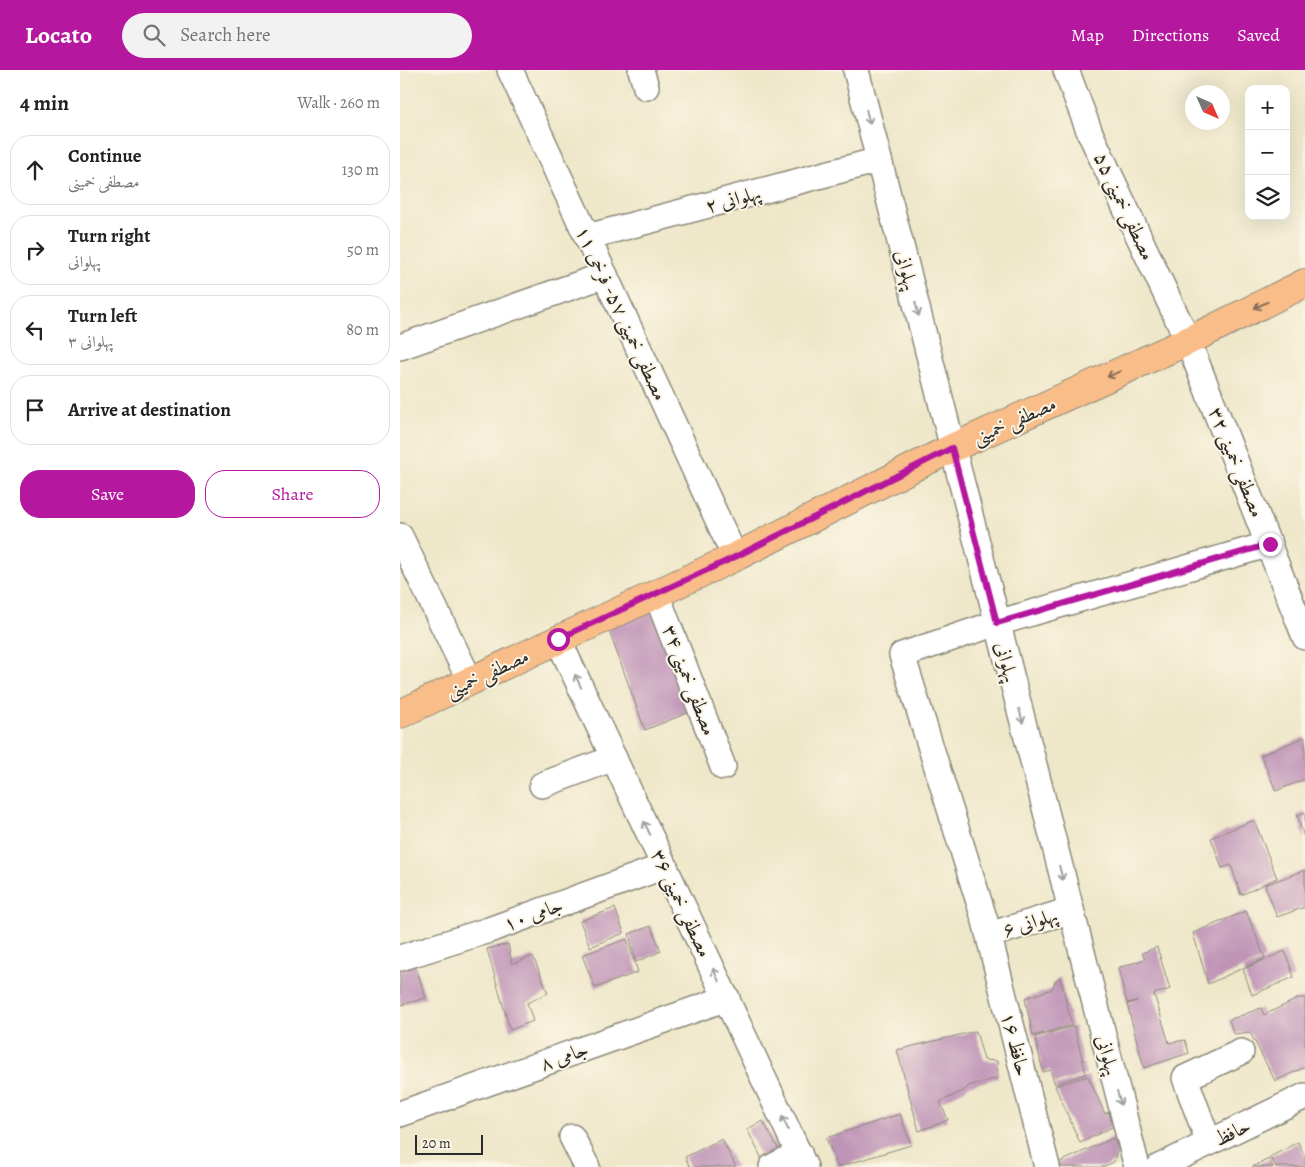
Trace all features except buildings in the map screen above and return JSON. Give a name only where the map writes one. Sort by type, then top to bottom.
[{"type":"main road","name":"مصطفی خمینی","points":[[400,714],[735,557],[952,448],[1188,341],[1305,284]]},
{"type":"street","name":"مصطفی خمینی ۵۷- فرخی ۱۱","points":[[510,70],[735,557]]},
{"type":"street","name":"پهلوانی","points":[[856,70],[1137,1167]]},
{"type":"street","name":"مصطفی خمینی ۵۵","points":[[1066,70],[1090,133],[1188,341]]},
{"type":"street","name":"پهلوانی ۲","points":[[587,237],[879,160]]},
{"type":"street","points":[[400,347],[604,275]]},
{"type":"street","name":"مصطفی خمینی ۳۲","points":[[1188,341],[1270,544],[1300,611],[1305,637]]},
{"type":"street","points":[[400,536],[470,681]]},
{"type":"street","points":[[997,623],[1270,544]]},
{"type":"street","name":"مصطفی خمینی ۳۴","points":[[656,593],[724,767]]},
{"type":"street","name":"حافظ ۱۶","points":[[997,623],[902,656],[987,928],[1047,1167]]},
{"type":"street","name":"مصطفی خمینی ۳۶","points":[[558,639],[802,1160]]},
{"type":"street","points":[[542,785],[614,758]]},
{"type":"street","name":"جامی ۱۰","points":[[400,958],[489,930],[665,866]]},
{"type":"street","name":"پهلوانی ۶","points":[[987,928],[1071,910]]},
{"type":"street","name":"جامی ۸","points":[[400,1114],[727,998]]},
{"type":"street","points":[[1209,1143],[1185,1078],[1241,1052]]},
{"type":"street","name":"حافظ","points":[[1159,1167],[1305,1096]]},
{"type":"street","points":[[572,1137],[587,1167]]},
{"type":"street","points":[[772,1167],[802,1160]]},
{"type":"route","points":[[558,639],[735,557],[952,448],[997,623],[1270,544]]}]
